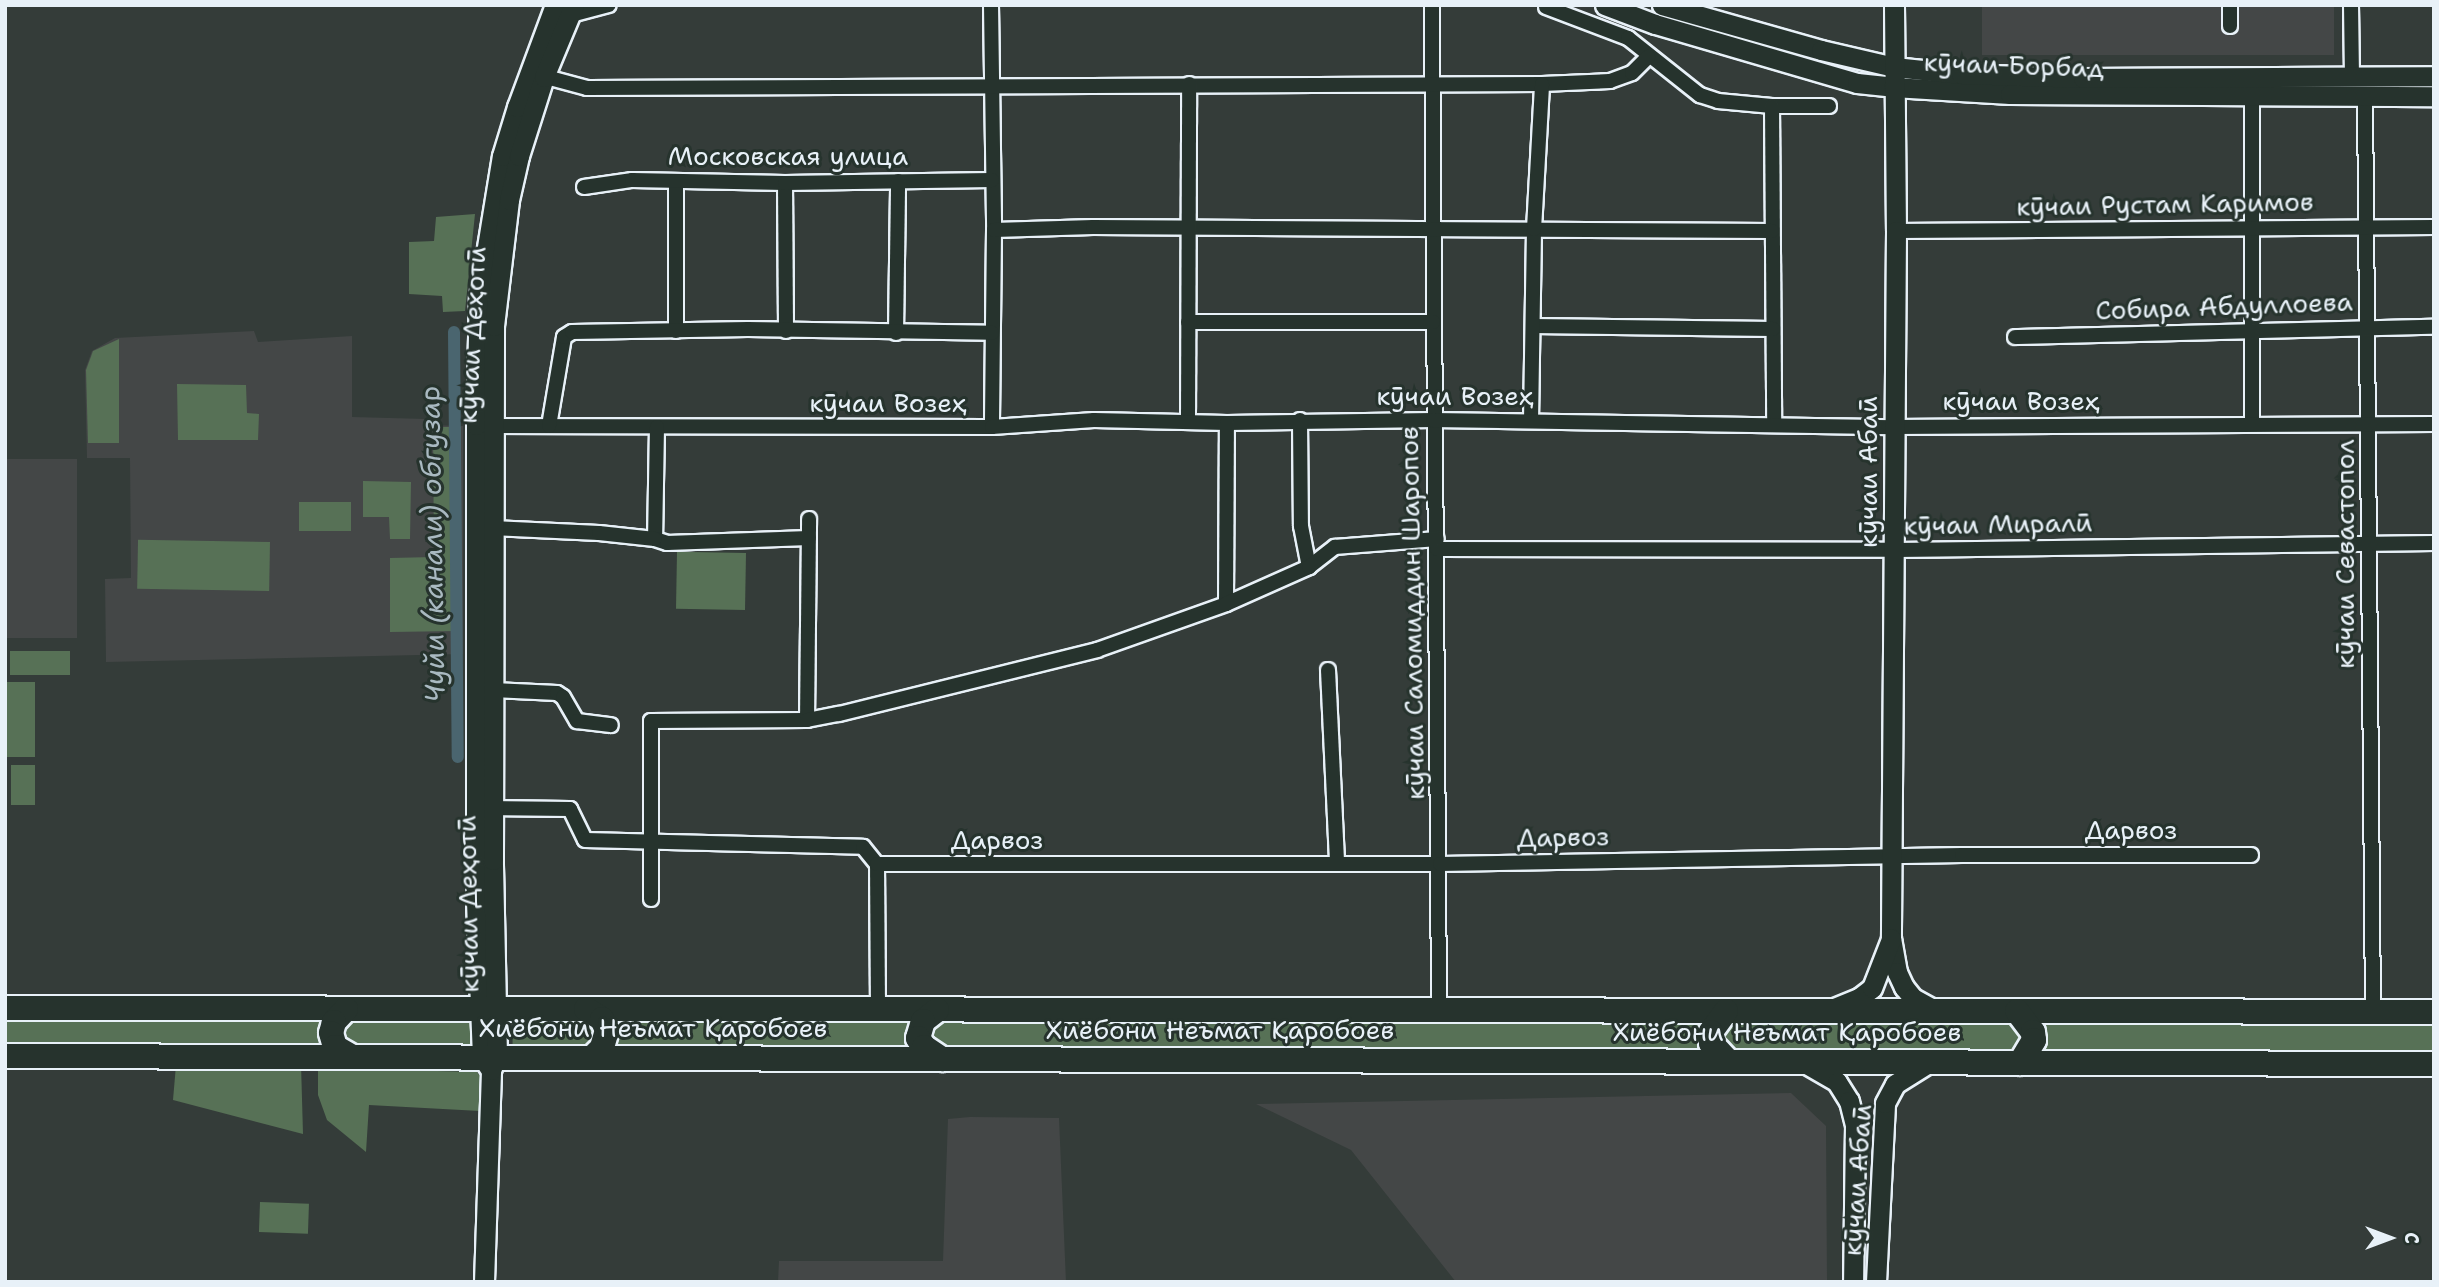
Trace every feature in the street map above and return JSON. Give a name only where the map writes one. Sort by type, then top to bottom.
[{"type":"highway","name":"Хиёбони Неъмат Қаробоев","points":[[5,1008],[2434,1012]]},
{"type":"highway","points":[[346,1009],[334,1022],[331,1034],[335,1047],[352,1057]]},
{"type":"highway","points":[[586,1009],[602,1019],[607,1030],[602,1048],[594,1056]]},
{"type":"highway","points":[[937,1010],[923,1021],[918,1038],[924,1048],[942,1059]]},
{"type":"highway","points":[[1726,1011],[1710,1032],[1710,1043],[1729,1062]]},
{"type":"highway","points":[[2017,1011],[2030,1023],[2034,1041],[2020,1062]]},
{"type":"highway","name":"Хиёбони Неъмат Қаробоев","points":[[5,1056],[352,1057],[490,1061],[594,1056],[2434,1064]]},
{"type":"street","points":[[567,8],[609,5]]},
{"type":"street","points":[[991,5],[994,230],[992,427]]},
{"type":"street","name":"кӯчаи Саломиддин Шаропов","points":[[1432,5],[1439,1010]]},
{"type":"street","name":"кӯчаи Борбад","points":[[1605,5],[1655,24],[1857,83],[1893,87],[2010,94],[2434,96]]},
{"type":"street","name":"кӯчаи Борбад","points":[[1662,5],[1821,50],[1894,67],[1961,74],[2083,78],[2434,76]]},
{"type":"street","name":"кӯчаи Абаӣ","points":[[1894,5],[1895,550],[1891,938],[1897,972],[1904,986],[1913,998],[1937,1011]]},
{"type":"street","points":[[2230,5],[2230,26]]},
{"type":"street","points":[[2351,5],[2352,77]]},
{"type":"street","points":[[1546,7],[1628,38],[1648,57],[1700,95],[1718,101],[1772,106],[1829,106]]},
{"type":"street","name":"кӯчаи Деҳотӣ","points":[[484,1282],[490,1061],[485,807],[484,426],[480,296],[502,156],[567,8]]},
{"type":"street","points":[[537,75],[587,88],[1542,84],[1610,81],[1632,73],[1648,57]]},
{"type":"street","points":[[1188,84],[1188,421]]},
{"type":"street","points":[[1531,421],[1534,229],[1542,84]]},
{"type":"street","points":[[2252,95],[2252,424]]},
{"type":"street","name":"кӯчаи Севастопол","points":[[2365,96],[2370,424],[2368,545],[2373,1012]]},
{"type":"street","points":[[1772,106],[1774,425]]},
{"type":"street","name":"Московская улица","points":[[584,187],[632,180],[785,183],[992,180]]},
{"type":"street","points":[[676,181],[677,331]]},
{"type":"street","points":[[896,333],[898,181]]},
{"type":"street","points":[[785,183],[786,331]]},
{"type":"street","name":"кӯчаи Рустам Каримов","points":[[1896,231],[2434,227]]},
{"type":"street","points":[[994,230],[1187,228],[1772,231]]},
{"type":"street","points":[[1188,322],[1433,323]]},
{"type":"street","points":[[1533,326],[1773,329]]},
{"type":"street","name":"Собира Абдуллоева","points":[[2015,337],[2369,326],[2434,327]]},
{"type":"street","points":[[549,426],[564,337],[567,334],[786,331],[992,334]]},
{"type":"street","name":"кӯчаи Возеҳ","points":[[484,426],[992,427],[1094,420],[1227,423],[1433,420],[1894,427],[2434,424]]},
{"type":"street","points":[[1300,421],[1301,526],[1309,566]]},
{"type":"street","points":[[1226,604],[1227,423]]},
{"type":"street","name":"кӯчаи Деҳотӣ","points":[[484,426],[492,528],[493,690],[485,807]]},
{"type":"street","points":[[655,539],[657,427]]},
{"type":"street","points":[[807,720],[809,519]]},
{"type":"street","points":[[492,528],[599,533],[655,539],[667,543],[809,538]]},
{"type":"street","name":"кӯчаи Миралӣ","points":[[651,840],[651,721],[807,720],[1097,650],[1226,604],[1309,566],[1335,547],[1437,544],[1895,550],[2434,543]]},
{"type":"street","points":[[1328,670],[1337,864]]},
{"type":"street","points":[[493,690],[557,693],[563,697],[577,721],[611,725]]},
{"type":"street","points":[[485,807],[570,809],[585,840],[863,847],[877,864],[878,1009]]},
{"type":"street","points":[[651,840],[651,899]]},
{"type":"street","name":"Дарвоз","points":[[877,864],[1440,864],[1893,856],[2251,855]]},
{"type":"street","name":"кӯчаи Абаӣ","points":[[1828,1011],[1859,998],[1872,988],[1891,938]]},
{"type":"street","name":"кӯчаи Абаӣ","points":[[1802,1061],[1837,1082],[1849,1101],[1855,1125],[1853,1282]]},
{"type":"street","name":"кӯчаи Абаӣ","points":[[1876,1282],[1885,1103],[1895,1084],[1931,1062]]},
{"type":"shaded area","points":[[1982,5],[2334,5],[2334,55],[1982,55]]},
{"type":"shaded area","points":[[254,331],[258,342],[352,336],[352,417],[426,419],[427,425],[463,426],[463,654],[106,662],[105,579],[131,578],[130,458],[87,458],[85,370],[92,351],[115,338]]},
{"type":"shaded area","points":[[5,459],[77,459],[77,638],[5,638]]},
{"type":"shaded area","points":[[1791,1093],[1826,1126],[1827,1282],[1456,1282],[1351,1150],[1256,1104]]},
{"type":"shaded area","points":[[1059,1118],[1066,1282],[778,1282],[779,1261],[943,1261],[948,1119]]},
{"type":"green space","points":[[475,214],[465,311],[443,312],[442,296],[409,294],[409,242],[434,241],[436,217]]},
{"type":"green space","points":[[119,339],[119,443],[88,443],[86,370],[93,351]]},
{"type":"green space","points":[[177,384],[246,385],[247,413],[259,414],[258,440],[178,440]]},
{"type":"green space","points":[[433,427],[461,427],[458,631],[390,632],[390,558],[434,557]]},
{"type":"green space","points":[[363,481],[411,482],[410,539],[390,539],[389,517],[363,517]]},
{"type":"green space","points":[[299,502],[351,502],[351,531],[299,531]]},
{"type":"green space","points":[[138,540],[270,542],[269,591],[137,589]]},
{"type":"green space","points":[[677,552],[746,553],[745,610],[676,609]]},
{"type":"green space","points":[[10,651],[70,651],[70,675],[10,675]]},
{"type":"green space","points":[[5,682],[35,682],[35,757],[5,757]]},
{"type":"green space","points":[[11,765],[35,765],[35,805],[11,805]]},
{"type":"green space","points":[[474,1017],[474,1047],[349,1047],[344,1038],[344,1029],[349,1019]]},
{"type":"green space","points":[[513,1017],[592,1018],[591,1047],[512,1046]]},
{"type":"green space","points":[[5,1018],[327,1018],[327,1046],[5,1046]]},
{"type":"green space","points":[[610,1018],[913,1018],[913,1047],[610,1047]]},
{"type":"green space","points":[[941,1019],[1707,1020],[1706,1050],[943,1048],[929,1040],[931,1025]]},
{"type":"green space","points":[[2038,1020],[2434,1020],[2434,1051],[2038,1051]]},
{"type":"green space","points":[[2016,1021],[2023,1038],[2018,1050],[1727,1049],[1721,1042],[1725,1023]]},
{"type":"green space","points":[[301,1064],[303,1134],[173,1100],[176,1065]]},
{"type":"green space","points":[[318,1068],[477,1072],[483,1080],[480,1111],[369,1105],[366,1152],[327,1120],[318,1095]]},
{"type":"green space","points":[[260,1202],[309,1204],[308,1234],[259,1232]]},
{"type":"waterway","name":"Чуйи (канали) обгузар","points":[[454,332],[458,757]]}]
